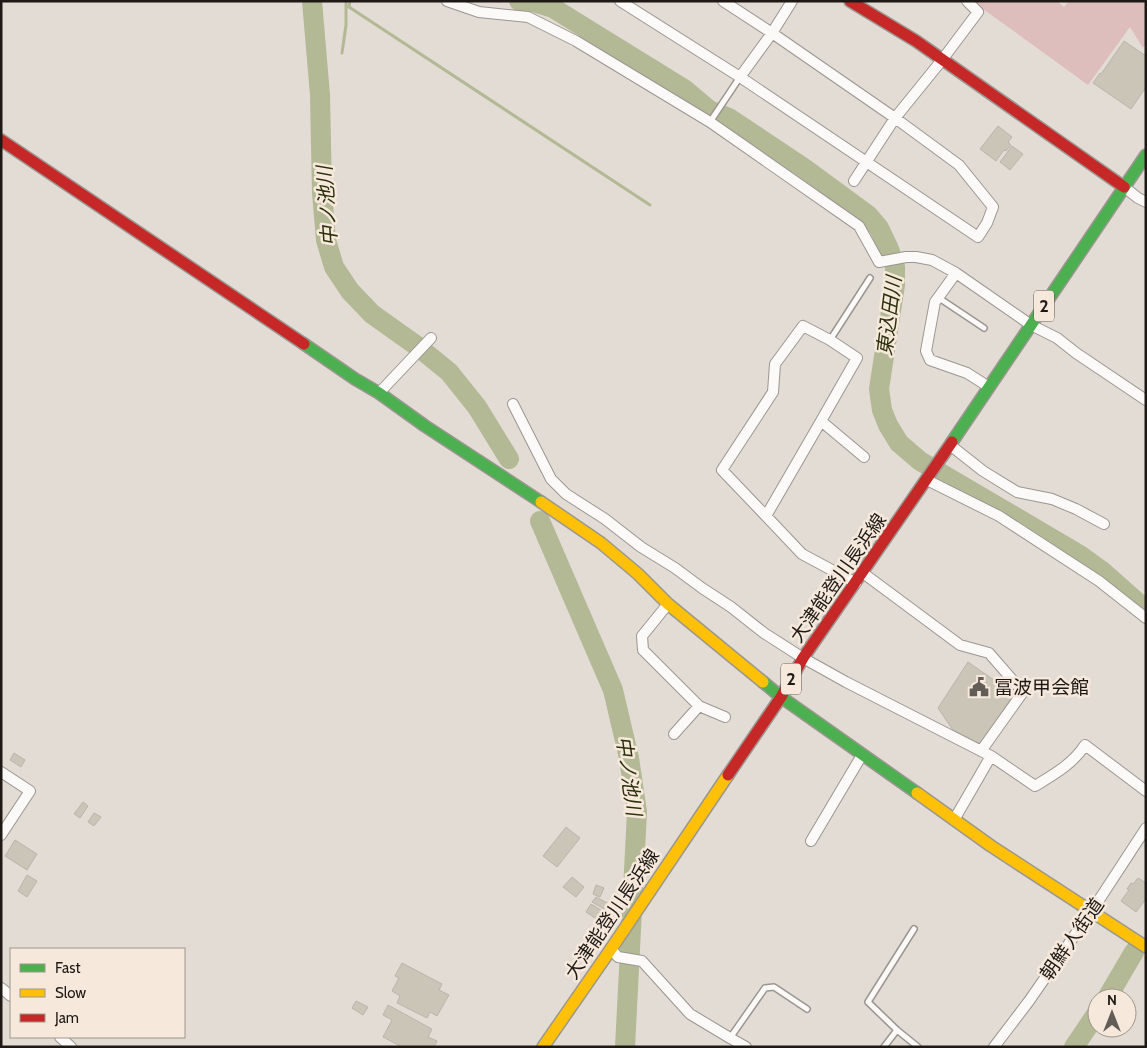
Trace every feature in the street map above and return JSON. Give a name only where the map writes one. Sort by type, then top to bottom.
[{"type":"street","points":[[447,1],[479,12],[528,17],[576,41],[711,120],[858,226],[879,262],[906,257],[932,260],[956,273],[1031,325],[1057,338],[1146,400]]},
{"type":"street","points":[[620,1],[740,77],[978,236],[987,223],[993,207],[959,165],[895,118],[723,1]]},
{"type":"street","points":[[740,77],[772,33],[792,1]]},
{"type":"street","points":[[850,1],[916,41],[1146,202]]},
{"type":"street","points":[[854,181],[895,118],[978,12],[967,1]]},
{"type":"street","points":[[1,140],[601,543],[638,574],[668,604],[780,697],[991,846],[1146,947]]},
{"type":"street","name":"大津能登川長浜線","points":[[543,1047],[615,948],[655,883],[780,697],[803,658],[928,478],[1146,155]]},
{"type":"street","points":[[956,273],[935,302],[926,351],[930,360],[967,373],[990,387]]},
{"type":"street","points":[[766,516],[857,358],[830,340],[803,326],[775,364],[773,392],[722,470],[802,554],[859,578],[960,646],[990,653],[1022,692],[986,754],[954,820]]},
{"type":"street","points":[[379,393],[431,338]]},
{"type":"street","points":[[513,404],[551,479],[566,494],[605,519],[641,547],[675,568],[764,633],[803,658],[986,754],[1035,786],[1058,772],[1079,754],[1085,745],[1146,791]]},
{"type":"street","points":[[821,421],[864,458]]},
{"type":"street","points":[[950,445],[983,471],[1017,492],[1052,499],[1104,524]]},
{"type":"street","points":[[928,478],[999,516],[1099,581],[1146,618]]},
{"type":"street","points":[[668,604],[642,636],[643,650],[699,706],[725,717]]},
{"type":"street","points":[[674,734],[699,706]]},
{"type":"street","points":[[812,841],[862,755]]},
{"type":"street","points":[[1,772],[30,791],[1,835]]},
{"type":"street","name":"朝鮮人街道","points":[[994,1047],[1029,1001],[1146,828]]},
{"type":"street","points":[[615,948],[642,961],[690,1014],[746,1047]]},
{"type":"street","points":[[61,1038],[71,1047]]},
{"type":"lane","points":[[711,120],[740,77]]},
{"type":"lane","points":[[830,340],[870,278]]},
{"type":"lane","points":[[939,298],[984,328]]},
{"type":"lane","points":[[914,929],[868,1002],[918,1047]]},
{"type":"lane","points":[[730,1038],[766,988],[774,987],[807,1009]]},
{"type":"lane","points":[[884,1047],[897,1030]]},
{"type":"shaded area","points":[[972,1],[1057,1],[1064,7],[1069,1],[1146,1],[1146,44],[1143,48],[1130,27],[1088,85]]},
{"type":"building","points":[[1124,41],[1146,56],[1146,87],[1131,109],[1093,83]]},
{"type":"building","points":[[998,126],[1012,137],[1008,142],[1011,145],[1006,151],[1004,150],[996,161],[980,149]]},
{"type":"building","points":[[1012,146],[1023,154],[1010,170],[1000,162]]},
{"type":"building","name":"冨波甲会館","points":[[968,662],[1014,694],[981,744],[953,730],[938,708]]},
{"type":"building","points":[[14,753],[25,760],[21,767],[10,760]]},
{"type":"building","points":[[83,802],[88,806],[80,818],[74,814]]},
{"type":"building","points":[[94,813],[101,817],[94,826],[88,822]]},
{"type":"building","points":[[566,827],[580,838],[557,867],[543,856]]},
{"type":"building","points":[[15,840],[37,854],[27,870],[5,856]]},
{"type":"building","points":[[27,875],[37,881],[27,897],[18,891]]},
{"type":"building","points":[[572,877],[584,887],[576,897],[563,887]]},
{"type":"building","points":[[1138,878],[1146,883],[1146,899],[1136,912],[1121,901],[1129,890],[1127,889],[1131,883],[1133,884]]},
{"type":"building","points":[[596,885],[604,888],[600,897],[593,894]]},
{"type":"building","points":[[596,897],[609,904],[606,910],[592,902]]},
{"type":"building","points":[[591,904],[607,914],[601,922],[586,912]]},
{"type":"building","points":[[402,963],[442,984],[439,990],[449,995],[437,1016],[430,1012],[427,1018],[397,1003],[400,996],[392,991],[399,978],[395,976]]},
{"type":"building","points":[[356,1001],[368,1007],[363,1015],[352,1008]]},
{"type":"building","points":[[388,1005],[432,1029],[428,1037],[437,1041],[434,1047],[402,1047],[383,1037],[392,1020],[383,1015]]},
{"type":"waterway","name":"中ノ池川","points":[[312,1],[320,95],[322,193],[326,240],[334,267],[350,291],[372,314],[417,346],[449,372],[477,407],[509,459]]},
{"type":"waterway","points":[[342,53],[346,25],[346,1]]},
{"type":"waterway","points":[[350,1],[349,7],[650,205]]},
{"type":"waterway","name":"東込田川","points":[[519,1],[533,2],[553,8],[684,89],[709,110],[729,118],[804,168],[868,215],[879,228],[895,267],[895,285],[879,389],[882,410],[888,425],[899,443],[920,461],[1080,555],[1102,571],[1146,610]]},
{"type":"waterway","name":"中ノ池川","points":[[540,521],[613,690],[629,758],[637,812],[625,1047]]},
{"type":"waterway","points":[[1113,988],[1134,952]]},
{"type":"waterway","points":[[1074,1047],[1087,1028]]},
{"type":"traffic: fast","points":[[952,442],[1146,155]]},
{"type":"traffic: fast","points":[[304,344],[541,502]]},
{"type":"traffic: fast","points":[[763,682],[781,697],[917,793]]},
{"type":"traffic: slow","points":[[541,502],[601,543],[638,574],[668,604],[763,682]]},
{"type":"traffic: slow","points":[[543,1047],[728,775]]},
{"type":"traffic: slow","points":[[917,793],[991,846],[1146,947]]},
{"type":"traffic: jam","points":[[850,1],[916,41],[1124,187]]},
{"type":"traffic: jam","points":[[1,140],[304,344]]},
{"type":"traffic: jam","points":[[728,775],[781,697],[803,658],[952,442]]},
{"type":"place","name":"冨波甲会館","points":[[979,687]]}]
